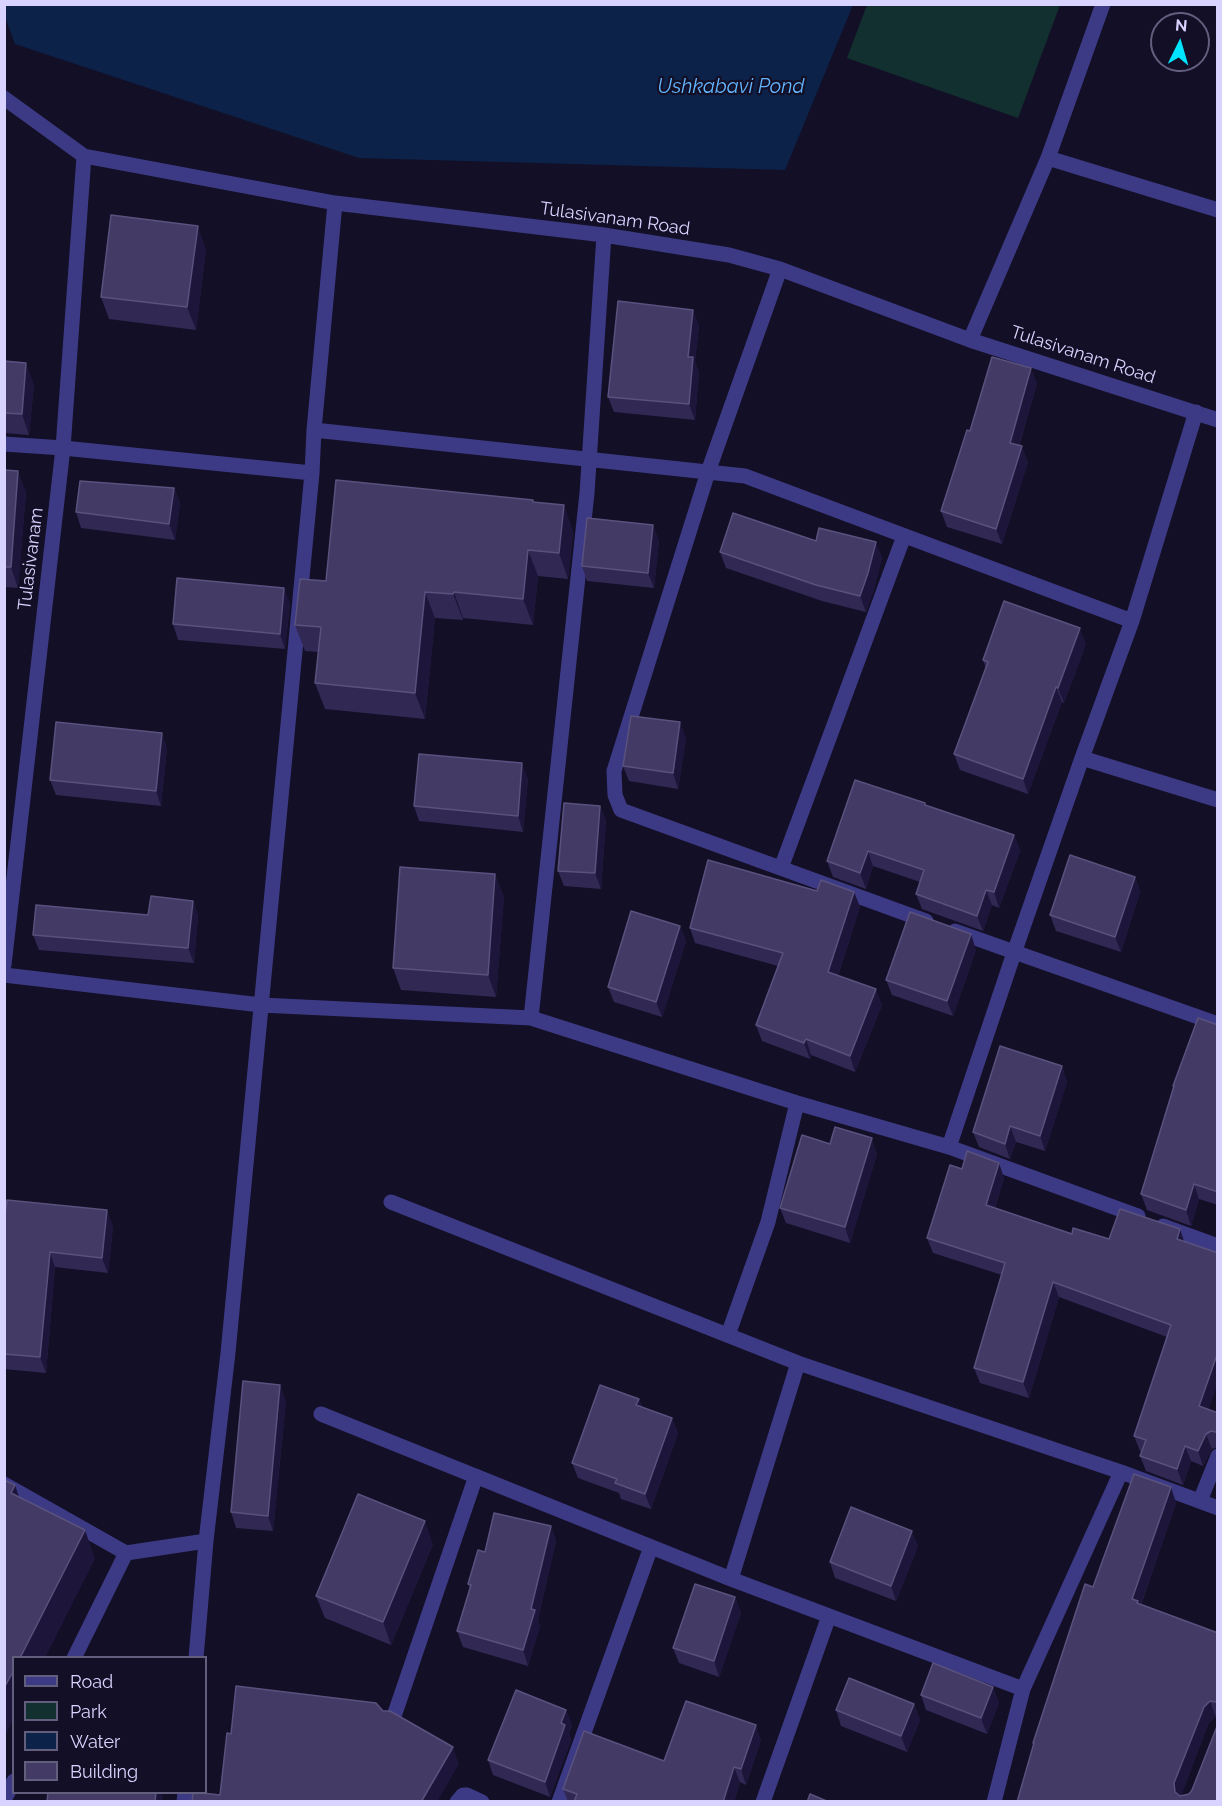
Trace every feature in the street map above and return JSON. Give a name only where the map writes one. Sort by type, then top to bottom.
[{"type":"street","points":[[970,340],[1048,158],[1103,4]]},
{"type":"street","name":"Tulasivanam Road","points":[[4,98],[84,156],[335,203],[604,235],[729,255],[780,269],[970,340],[1218,420]]},
{"type":"street","name":"Tulasivanam","points":[[4,965],[63,448],[84,156]]},
{"type":"street","points":[[1048,158],[1218,210]]},
{"type":"street","points":[[196,1656],[206,1541],[228,1353],[312,473],[335,203]]},
{"type":"street","points":[[531,1018],[590,459],[604,235]]},
{"type":"street","points":[[780,269],[708,472],[614,771],[615,795],[621,810],[1014,953],[1218,1024]]},
{"type":"street","points":[[950,1147],[1014,953],[1132,621],[1196,412]]},
{"type":"street","points":[[314,430],[745,476],[1132,621]]},
{"type":"street","points":[[4,444],[312,473]]},
{"type":"street","points":[[781,868],[904,536]]},
{"type":"street","points":[[1082,759],[1218,800]]},
{"type":"street","points":[[4,975],[261,1005],[531,1018],[797,1103],[950,1147],[1218,1246]]},
{"type":"street","points":[[728,1335],[768,1222],[797,1103]]},
{"type":"street","points":[[391,1202],[798,1363],[1121,1472],[1218,1508]]},
{"type":"street","points":[[731,1579],[798,1363]]},
{"type":"street","points":[[321,1414],[731,1579],[1023,1689]]},
{"type":"street","points":[[1200,1501],[1218,1456]]},
{"type":"street","points":[[994,1802],[1023,1689],[1121,1472]]},
{"type":"street","points":[[393,1719],[476,1476]]},
{"type":"street","points":[[4,1484],[126,1553],[206,1541]]},
{"type":"street","points":[[559,1802],[651,1547]]},
{"type":"street","points":[[75,1656],[126,1553]]},
{"type":"street","points":[[763,1802],[829,1616]]},
{"type":"street","points":[[4,1800],[12,1785]]},
{"type":"street","points":[[457,1802],[463,1795],[467,1795],[482,1802]]},
{"type":"green space","points":[[867,4],[1060,5],[1018,118],[847,58]]},
{"type":"water","name":"Ushkabavi Pond","points":[[5,4],[853,5],[785,170],[359,158],[15,44],[5,17]]},
{"type":"building","points":[[111,215],[198,226],[187,307],[101,297]]},
{"type":"building","points":[[618,301],[693,310],[688,357],[693,357],[689,404],[608,397]]},
{"type":"building","points":[[992,357],[1031,368],[1010,443],[1022,446],[996,529],[941,511],[967,430],[970,431]]},
{"type":"building","points":[[4,361],[26,363],[22,414],[4,413]]},
{"type":"building","points":[[4,470],[18,471],[11,567],[4,567]]},
{"type":"building","points":[[336,480],[564,505],[559,553],[528,550],[523,599],[454,592],[453,594],[425,592],[415,693],[315,683],[321,627],[295,625],[300,579],[326,581]]},
{"type":"building","points":[[80,481],[174,488],[169,524],[76,512]]},
{"type":"building","points":[[733,513],[816,541],[819,528],[876,542],[860,596],[816,585],[720,552]]},
{"type":"building","points":[[587,518],[653,525],[648,573],[582,566]]},
{"type":"building","points":[[177,578],[284,588],[280,634],[173,624]]},
{"type":"building","points":[[1004,601],[1080,628],[1023,779],[954,754],[988,662],[983,660]]},
{"type":"building","points":[[631,716],[680,722],[673,773],[623,766]]},
{"type":"building","points":[[56,722],[162,733],[156,791],[50,780]]},
{"type":"building","points":[[419,754],[522,763],[518,816],[414,806]]},
{"type":"building","points":[[855,780],[1014,835],[994,892],[986,890],[977,916],[916,894],[924,870],[868,851],[860,873],[827,861]]},
{"type":"building","points":[[564,803],[600,806],[595,873],[558,871]]},
{"type":"building","points":[[1070,855],[1135,877],[1115,937],[1050,915]]},
{"type":"building","points":[[708,860],[817,891],[821,880],[854,892],[828,972],[876,989],[850,1056],[806,1039],[804,1043],[756,1025],[783,953],[690,928]]},
{"type":"building","points":[[400,867],[495,874],[488,975],[393,968]]},
{"type":"building","points":[[151,896],[193,901],[188,948],[33,935],[36,905],[148,915]]},
{"type":"building","points":[[631,911],[680,926],[656,1002],[608,987]]},
{"type":"building","points":[[910,912],[971,934],[947,1001],[886,980]]},
{"type":"building","points":[[1198,1018],[1218,1025],[1218,1192],[1194,1184],[1186,1210],[1141,1194],[1173,1086]]},
{"type":"building","points":[[1000,1046],[1062,1066],[1040,1136],[1010,1126],[1005,1144],[973,1132]]},
{"type":"building","points":[[835,1127],[872,1138],[845,1227],[780,1208],[802,1135],[830,1144]]},
{"type":"building","points":[[967,1151],[999,1163],[986,1205],[1072,1234],[1073,1228],[1109,1239],[1120,1209],[1180,1229],[1177,1239],[1218,1253],[1218,1352],[1199,1406],[1218,1413],[1218,1433],[1211,1431],[1206,1434],[1198,1451],[1185,1446],[1177,1469],[1140,1456],[1146,1440],[1134,1436],[1171,1325],[1053,1282],[1023,1382],[974,1368],[1005,1263],[927,1238],[950,1165],[962,1169]]},
{"type":"building","points":[[7,1200],[107,1210],[102,1258],[50,1252],[40,1357],[4,1354],[4,1222]]},
{"type":"building","points":[[243,1381],[280,1385],[268,1516],[231,1512]]},
{"type":"building","points":[[600,1385],[639,1399],[636,1405],[672,1418],[645,1494],[615,1483],[617,1479],[572,1463]]},
{"type":"building","points":[[1134,1474],[1171,1487],[1132,1599],[1138,1601],[1137,1603],[1218,1633],[1218,1703],[1210,1701],[1204,1707],[1174,1783],[1175,1792],[1180,1796],[1189,1794],[1192,1790],[1218,1724],[1218,1802],[1017,1802],[1033,1743],[1085,1584],[1093,1587]]},
{"type":"building","points":[[4,1480],[15,1485],[11,1493],[85,1530],[21,1656],[12,1656],[12,1674],[4,1688]]},
{"type":"building","points":[[358,1494],[425,1521],[383,1622],[316,1596]]},
{"type":"building","points":[[851,1507],[912,1531],[891,1586],[830,1562]]},
{"type":"building","points":[[494,1513],[551,1526],[531,1609],[535,1610],[523,1650],[457,1631],[471,1585],[468,1584],[478,1550],[485,1552]]},
{"type":"building","points":[[695,1584],[735,1597],[714,1661],[673,1648]]},
{"type":"building","points":[[933,1663],[993,1687],[981,1718],[921,1695]]},
{"type":"building","points":[[849,1678],[914,1704],[901,1736],[836,1710]]},
{"type":"building","points":[[236,1686],[376,1703],[383,1711],[390,1711],[453,1747],[421,1802],[192,1802],[193,1794],[220,1795],[227,1733],[231,1734]]},
{"type":"building","points":[[516,1690],[566,1710],[561,1723],[565,1725],[545,1782],[488,1760]]},
{"type":"building","points":[[686,1701],[756,1725],[741,1769],[734,1767],[723,1802],[574,1802],[577,1794],[563,1789],[584,1731],[664,1761]]},
{"type":"building","points":[[48,1794],[156,1794],[155,1802],[47,1802]]},
{"type":"building","points":[[810,1794],[829,1802],[807,1802]]}]
